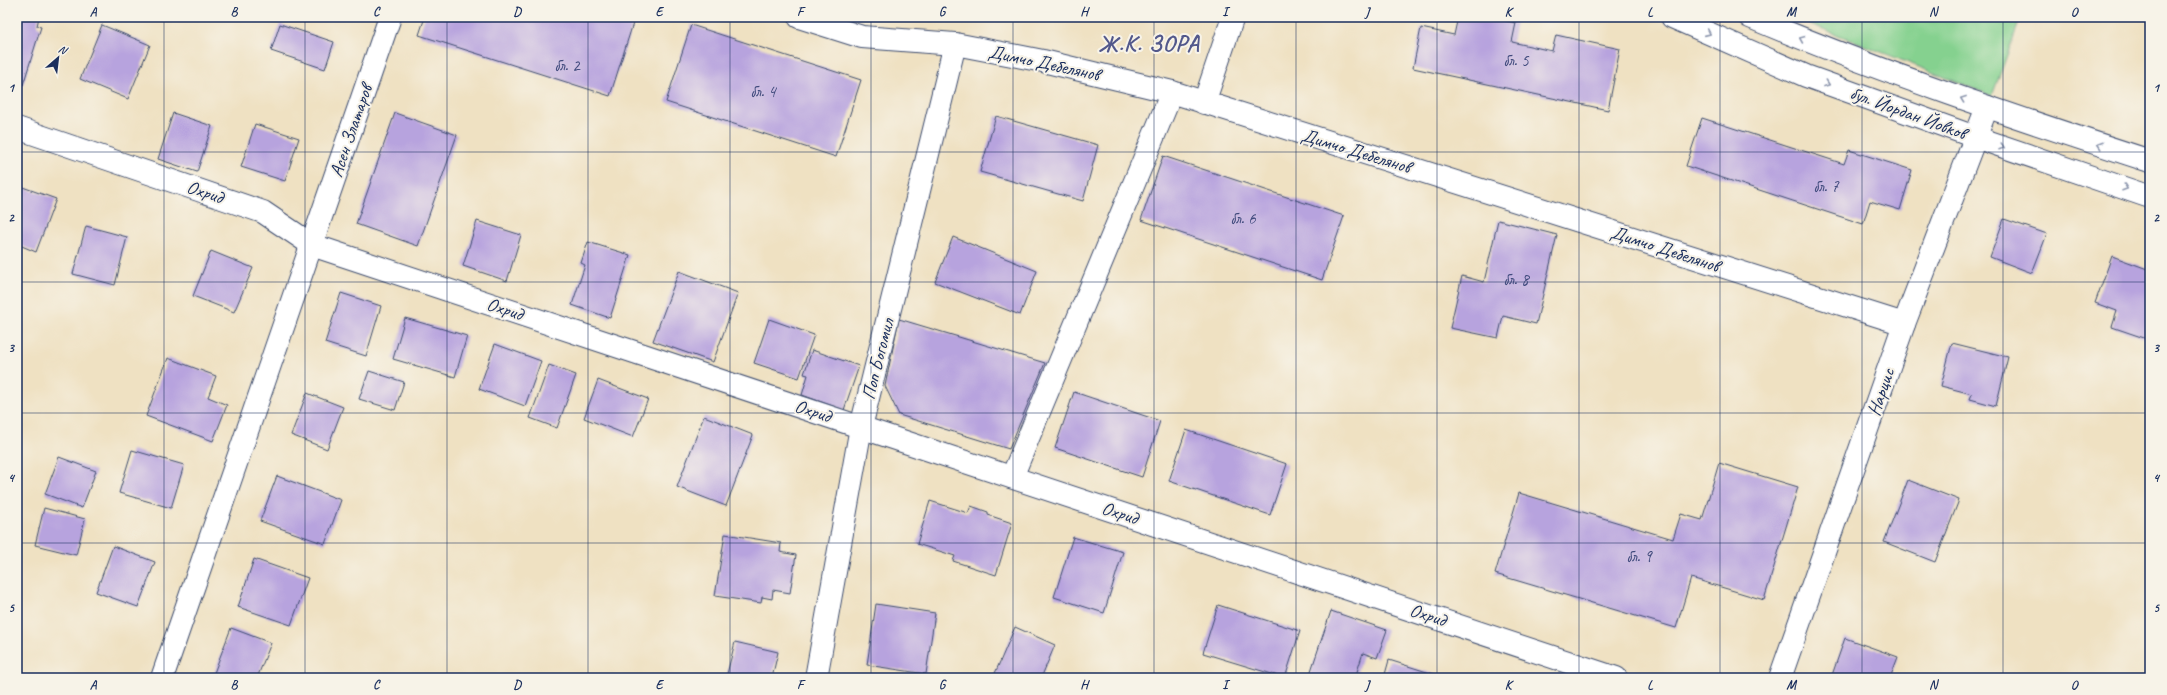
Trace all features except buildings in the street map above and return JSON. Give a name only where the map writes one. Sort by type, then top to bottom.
[{"type":"street","name":"Асен Златаров","points":[[162,678],[390,17]]},
{"type":"street","name":"Димчо Дебелянов","points":[[799,17],[862,37],[955,44],[1042,61],[1172,92],[1904,324]]},
{"type":"street","points":[[1204,103],[1233,17]]},
{"type":"street","name":"бул. Йордан Йовков","points":[[1672,17],[1806,76],[1975,138],[2150,197]]},
{"type":"street","name":"бул. Йордан Йовков","points":[[1750,17],[1818,46],[1986,107],[2150,161]]},
{"type":"street","name":"Поп Богомил","points":[[816,678],[861,427],[955,44]]},
{"type":"street","points":[[1012,477],[1172,92]]},
{"type":"street","name":"Нарцис","points":[[1780,678],[1904,324],[1986,107]]},
{"type":"street","name":"Охрид","points":[[17,128],[262,212],[312,245],[1616,678]]},
{"type":"green space","points":[[1793,17],[2021,17],[1992,96]]},
{"type":"district","name":"Ж.К. ЗОРА","points":[[1149,43]]}]
